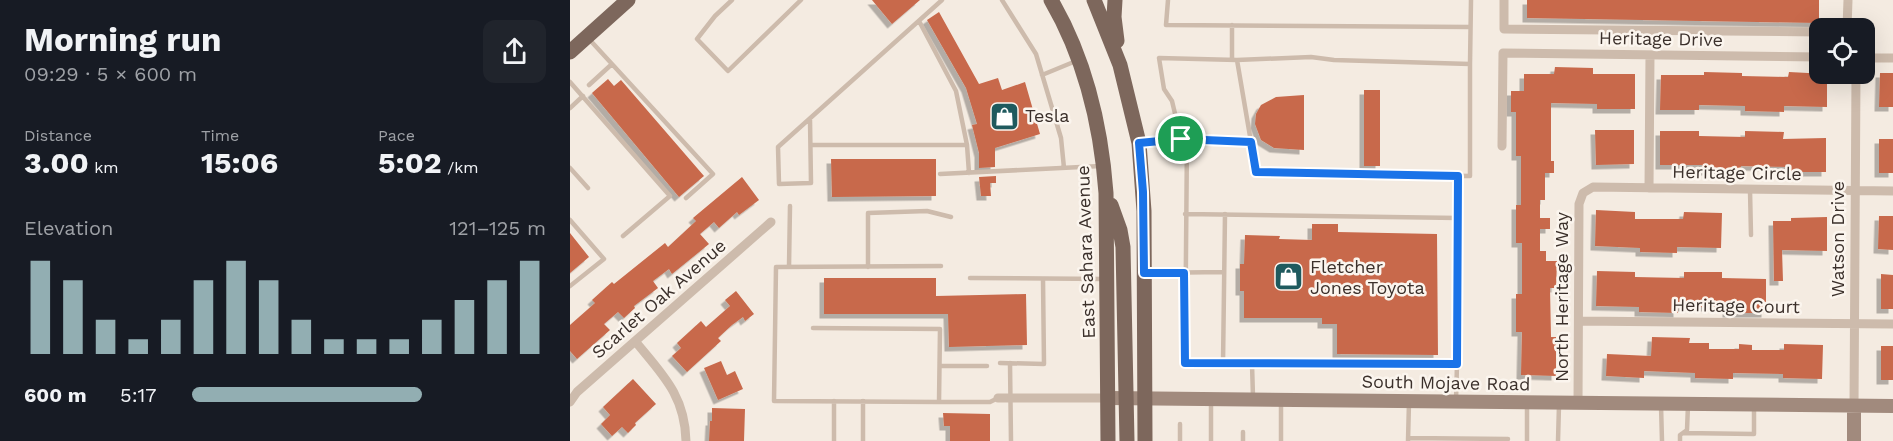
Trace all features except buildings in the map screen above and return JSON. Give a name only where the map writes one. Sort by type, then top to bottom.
[{"type":"main road","points":[[570,52],[628,0]]},
{"type":"main road","name":"East Sahara Avenue","points":[[1051,0],[1089,86],[1104,166],[1108,441]]},
{"type":"main road","points":[[1094,0],[1120,65]]},
{"type":"main road","points":[[1115,0],[1114,17],[1120,65],[1139,143],[1143,192],[1145,441]]},
{"type":"main road","points":[[1106,193],[1124,247],[1127,441]]},
{"type":"street","points":[[1504,0],[1504,29],[1809,32]]},
{"type":"street","points":[[1847,18],[1848,0]]},
{"type":"street","name":"Heritage Drive","points":[[1502,146],[1503,53],[1809,57]]},
{"type":"street","points":[[1648,188],[1650,55]]},
{"type":"street","points":[[1875,58],[1893,58]]},
{"type":"street","name":"Watson Drive","points":[[1854,406],[1856,84]]},
{"type":"street","name":"Heritage Circle","points":[[1583,193],[1593,187],[1893,191]]},
{"type":"street","name":"North Heritage Way","points":[[1578,402],[1579,204],[1583,193]]},
{"type":"street","name":"Scarlet Oak Avenue","points":[[570,402],[577,392],[771,222]]},
{"type":"street","name":"Heritage Court","points":[[1579,321],[1893,324]]},
{"type":"street","points":[[635,341],[671,385],[680,403],[687,441]]},
{"type":"street","name":"South Mojave Road","points":[[998,398],[1253,398],[1893,406]]},
{"type":"street","points":[[1854,406],[1854,441]]},
{"type":"lane","points":[[732,0],[715,16],[697,39],[728,71],[801,0]]},
{"type":"lane","points":[[810,120],[811,183],[779,184],[778,147],[942,0]]},
{"type":"lane","points":[[1002,0],[1036,54],[1061,138],[1064,168]]},
{"type":"lane","points":[[1168,0],[1166,25],[1470,27]]},
{"type":"lane","points":[[1232,25],[1235,60],[1256,172],[1470,176],[1471,0]]},
{"type":"lane","points":[[919,21],[956,91],[967,145],[969,173]]},
{"type":"lane","points":[[587,37],[713,174],[686,198]]},
{"type":"lane","points":[[1457,364],[1185,363],[1184,139],[1172,101],[1164,89],[1159,58],[1235,60],[1311,57],[1334,60],[1470,64]]},
{"type":"lane","points":[[1042,75],[1078,60]]},
{"type":"lane","points":[[589,85],[612,64]]},
{"type":"lane","points":[[570,82],[670,196],[624,236]]},
{"type":"lane","points":[[570,108],[583,96]]},
{"type":"lane","points":[[1139,143],[1184,139],[1251,142]]},
{"type":"lane","points":[[811,146],[967,145]]},
{"type":"lane","points":[[940,174],[1104,166]]},
{"type":"lane","points":[[570,168],[588,188]]},
{"type":"lane","points":[[1456,401],[1458,176]]},
{"type":"lane","points":[[1750,189],[1751,236]]},
{"type":"lane","points":[[789,267],[790,206]]},
{"type":"lane","points":[[868,267],[868,213],[927,212],[951,217]]},
{"type":"lane","points":[[1185,214],[1458,218]]},
{"type":"lane","points":[[1223,363],[1225,214]]},
{"type":"lane","points":[[570,220],[604,258],[570,287]]},
{"type":"lane","points":[[941,266],[776,267],[774,401],[990,402],[998,398]]},
{"type":"lane","points":[[1144,273],[1224,272]]},
{"type":"lane","points":[[970,278],[1107,279]]},
{"type":"lane","points":[[1000,363],[1044,364],[1043,279]]},
{"type":"lane","points":[[813,328],[940,329],[939,402]]},
{"type":"lane","points":[[1010,363],[1011,441]]},
{"type":"lane","points":[[1252,364],[1253,398]]},
{"type":"lane","points":[[940,366],[987,366]]},
{"type":"lane","points":[[1211,398],[1211,441]]},
{"type":"lane","points":[[1281,399],[1281,441]]},
{"type":"lane","points":[[1409,400],[1408,440],[1508,439]]},
{"type":"lane","points":[[834,401],[834,441]]},
{"type":"lane","points":[[863,401],[863,441]]},
{"type":"lane","points":[[1527,402],[1527,441]]},
{"type":"lane","points":[[1558,441],[1559,402]]},
{"type":"lane","points":[[1661,404],[1662,441]]},
{"type":"lane","points":[[1680,441],[1680,435],[1687,430],[1688,404]]},
{"type":"lane","points":[[1683,433],[1754,434],[1754,405]]},
{"type":"lane","points":[[1180,424],[1180,441]]},
{"type":"lane","points":[[1243,432],[1243,441]]},
{"type":"lane","points":[[1719,434],[1719,441]]},
{"type":"place","name":"Tesla","points":[[1004,116]]},
{"type":"place","name":"Fletcher Jones Toyota","points":[[1289,277]]},
{"type":"route","points":[[1181,139],[1251,142],[1256,172],[1458,176],[1457,364],[1185,363],[1184,273],[1144,273],[1143,192],[1139,143],[1181,139]]}]
